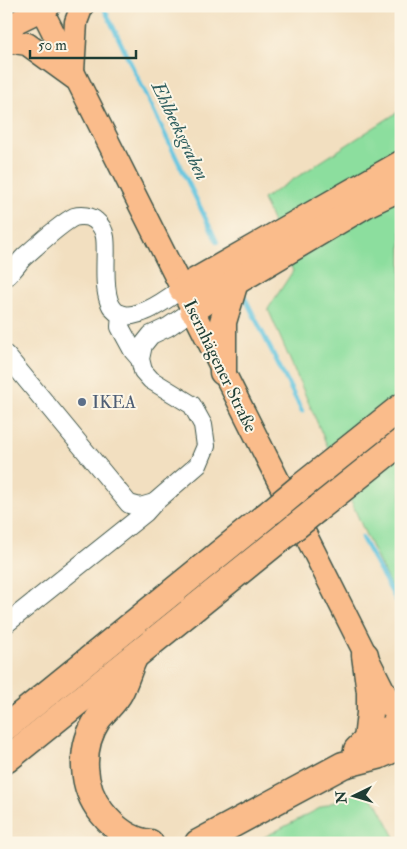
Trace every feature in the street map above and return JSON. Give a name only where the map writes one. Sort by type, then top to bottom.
[{"type":"highway","points":[[187,299],[401,164]]},
{"type":"highway","points":[[187,299],[235,282],[368,203],[401,190]]},
{"type":"highway","points":[[223,372],[223,322],[235,282]]},
{"type":"highway","points":[[6,726],[401,407]]},
{"type":"highway","points":[[6,760],[401,442]]},
{"type":"highway","points":[[365,655],[370,699],[366,740]]},
{"type":"highway","points":[[133,659],[119,694],[98,720],[89,736],[85,752],[85,770],[89,790],[97,806],[111,824],[134,838],[150,843]]},
{"type":"highway","points":[[343,765],[366,740],[400,724]]},
{"type":"highway","points":[[193,842],[343,765],[378,756],[401,746]]},
{"type":"main road","points":[[75,76],[76,22],[82,6]]},
{"type":"main road","points":[[6,27],[43,8]]},
{"type":"main road","name":"Isernhägener Straße","points":[[43,8],[75,76],[400,724]]},
{"type":"main road","points":[[6,41],[27,44],[75,76]]},
{"type":"lane","points":[[6,277],[17,267],[14,262],[65,223],[76,216],[87,216],[94,219],[102,228],[105,236],[105,288],[111,307],[121,314],[129,316],[187,299]]},
{"type":"lane","points":[[6,624],[145,513],[198,465],[206,446],[203,425],[192,405],[151,380],[143,371],[140,359],[144,345],[151,335],[168,327],[187,299]]},
{"type":"lane","points":[[121,314],[120,327],[133,352],[140,359]]},
{"type":"lane","points":[[6,355],[129,504],[140,507],[154,503]]},
{"type":"green space","points":[[401,110],[401,608],[365,533],[268,309],[293,271],[263,199]]},
{"type":"green space","points":[[360,790],[377,803],[397,841],[393,843],[253,843],[324,806]]},
{"type":"waterway","name":"Ehlbeeksgraben","points":[[103,6],[217,242]]},
{"type":"waterway","name":"Ehlbeeksgraben","points":[[244,296],[302,411]]},
{"type":"waterway","name":"Ehlbeeksgraben","points":[[362,538],[401,609]]},
{"type":"place","name":"IKEA","points":[[82,402]]}]
